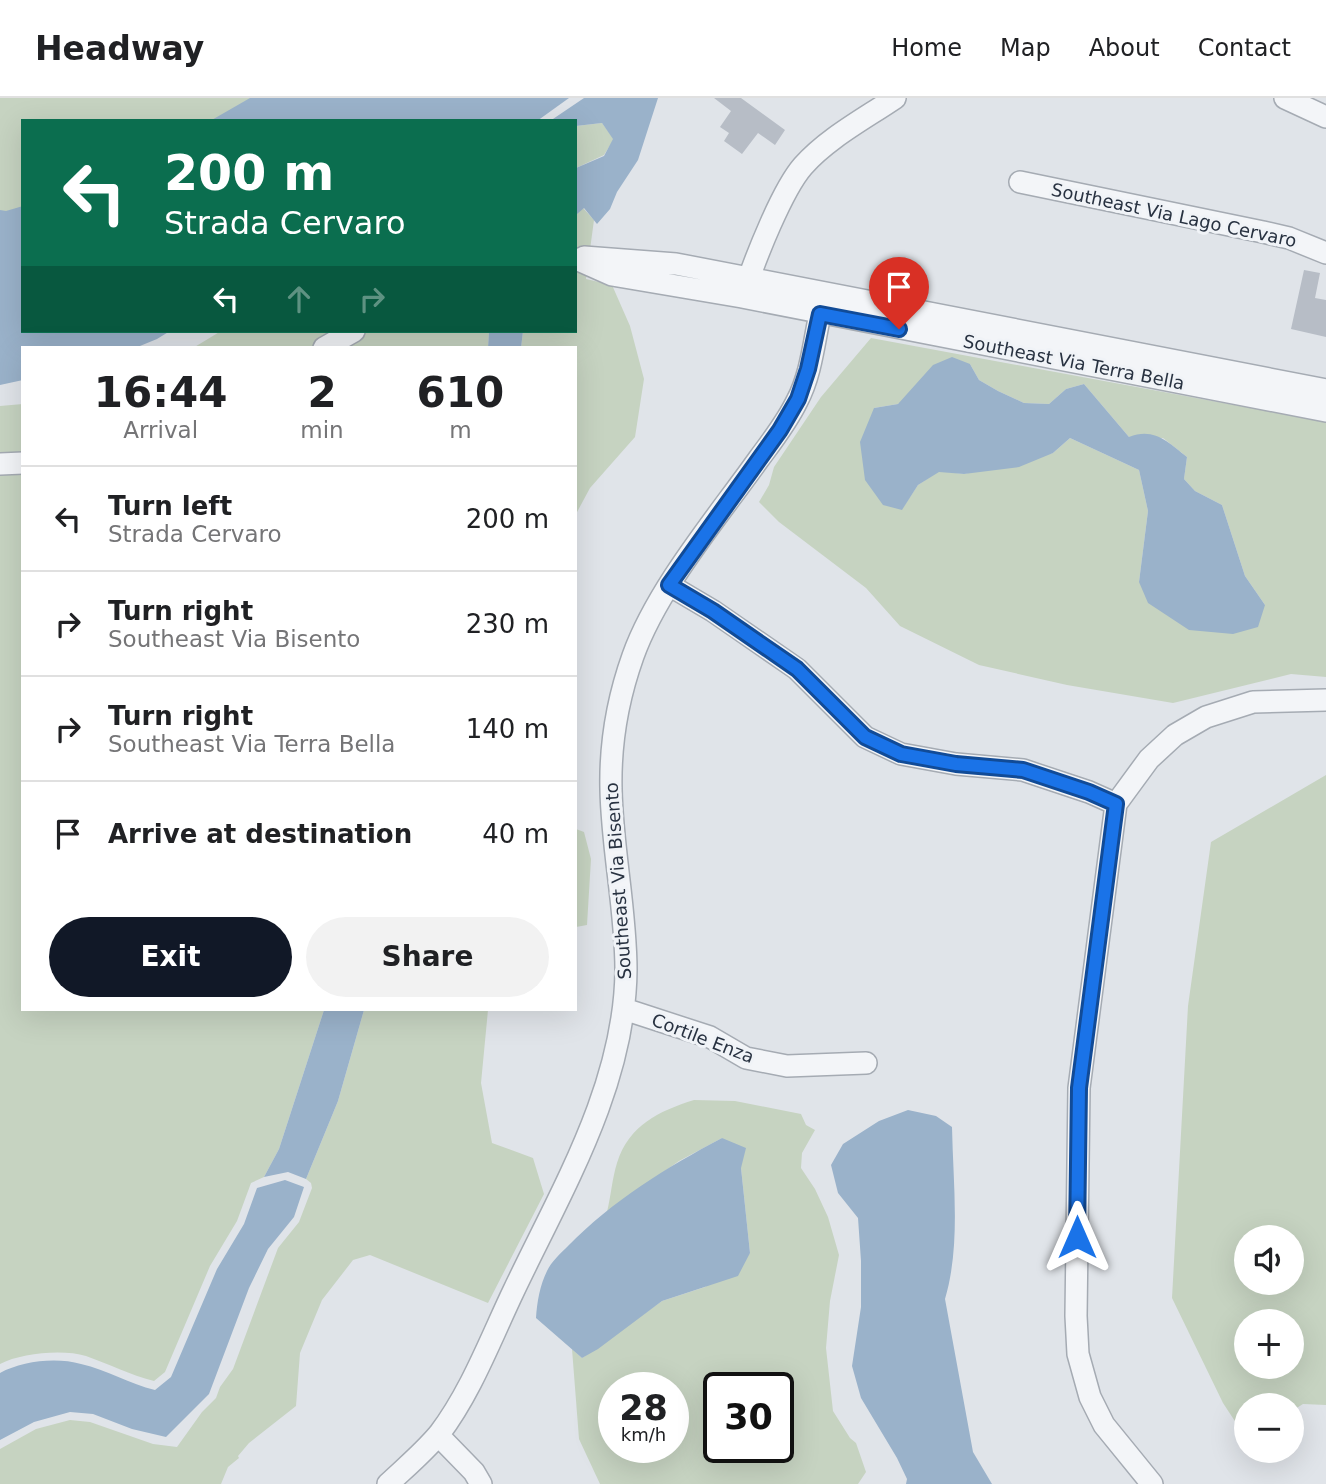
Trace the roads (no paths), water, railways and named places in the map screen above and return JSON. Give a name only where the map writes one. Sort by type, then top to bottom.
[{"type":"street","points":[[745,287],[787,191],[801,168],[820,149],[895,98]]},
{"type":"street","points":[[1286,98],[1326,117]]},
{"type":"street","name":"Southeast Via Lago Cervaro","points":[[1020,182],[1289,238],[1326,253]]},
{"type":"street","name":"Southeast Via Terra Bella","points":[[577,258],[676,264],[820,314],[1326,411]]},
{"type":"street","name":"Southeast Via Terra Bella","points":[[745,287],[1326,390]]},
{"type":"street","name":"Southeast Via Bisento","points":[[388,1484],[438,1435],[471,1380],[589,1131],[609,1076],[624,1009],[626,967],[611,789],[613,740],[621,692],[634,652],[669,585],[780,430],[798,399],[808,369],[820,314]]},
{"type":"street","points":[[328,346],[350,333]]},
{"type":"street","points":[[0,464],[21,463]]},
{"type":"street","points":[[669,585],[713,611],[797,669],[865,737],[901,754],[956,764],[1023,770],[1116,804]]},
{"type":"street","points":[[1153,1484],[1104,1425],[1090,1397],[1078,1354],[1076,1250],[1079,1088],[1116,804],[1149,759],[1175,734],[1206,717],[1253,702],[1326,700]]},
{"type":"street","name":"Cortile Enza","points":[[624,1009],[710,1037],[746,1058],[787,1066],[866,1063]]},
{"type":"street","points":[[438,1435],[474,1472],[481,1484]]},
{"type":"water","points":[[250,98],[569,98],[540,119],[213,119]]},
{"type":"water","points":[[584,98],[658,98],[638,160],[617,192],[610,209],[597,224],[584,208],[577,214],[577,168],[604,156],[613,139],[602,123],[577,126],[577,119],[553,119]]},
{"type":"water","points":[[21,207],[21,333],[167,333],[140,346],[21,346],[21,380],[0,385],[0,210]]},
{"type":"water","points":[[489,333],[523,333],[521,346],[488,346]]},
{"type":"water","points":[[952,357],[970,364],[979,380],[1024,403],[1049,404],[1066,389],[1084,384],[1129,437],[1138,434],[1153,435],[1167,441],[1187,457],[1184,479],[1195,491],[1222,505],[1245,576],[1265,605],[1258,627],[1233,634],[1189,630],[1148,603],[1139,582],[1148,511],[1139,470],[1070,438],[1053,453],[1019,467],[964,474],[939,472],[918,485],[902,510],[883,505],[865,480],[860,442],[874,408],[898,404],[933,365]]},
{"type":"water","points":[[324,1011],[364,1011],[338,1101],[306,1179],[288,1172],[264,1177],[279,1149]]},
{"type":"water","points":[[908,1110],[936,1116],[952,1127],[955,1236],[945,1299],[973,1452],[992,1484],[906,1484],[907,1479],[897,1458],[861,1398],[852,1366],[861,1307],[858,1218],[838,1193],[831,1165],[843,1144],[879,1121]]},
{"type":"water","points":[[722,1138],[746,1148],[741,1168],[750,1253],[738,1276],[662,1301],[582,1358],[536,1318],[541,1288],[549,1268],[559,1255],[603,1214],[661,1173]]},
{"type":"water","points":[[285,1180],[304,1187],[294,1217],[268,1249],[249,1288],[209,1394],[166,1437],[132,1429],[93,1414],[70,1412],[34,1422],[0,1440],[0,1373],[9,1369],[39,1361],[71,1362],[155,1390],[171,1377],[217,1269],[244,1224],[257,1188]]}]
